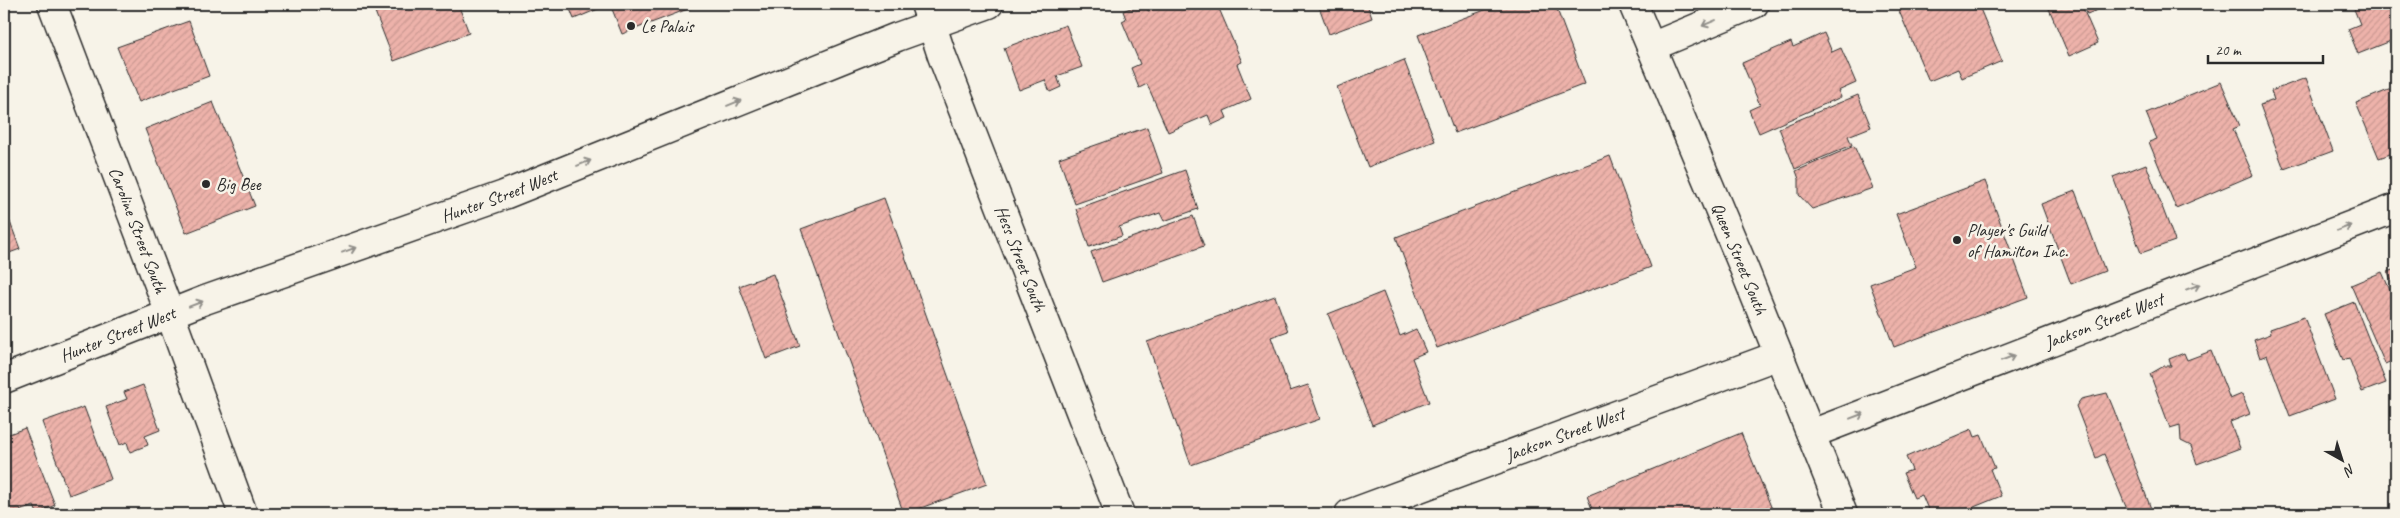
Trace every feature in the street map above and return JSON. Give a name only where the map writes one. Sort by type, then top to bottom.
[{"type":"street","name":"Caroline Street South","points":[[52,4],[170,314],[243,514]]},
{"type":"street","name":"Hunter Street West","points":[[4,379],[170,314],[504,195],[929,14],[989,4]]},
{"type":"street","name":"Queen Street South","points":[[1633,4],[1843,514]]},
{"type":"street","points":[[1651,47],[1754,4]]},
{"type":"street","name":"Hess Street South","points":[[929,14],[942,56],[1120,514]]},
{"type":"street","name":"Jackson Street West","points":[[1811,434],[2396,208]]},
{"type":"street","name":"Jackson Street West","points":[[1349,514],[1779,355]]},
{"type":"building","points":[[372,4],[458,4],[469,33],[394,61]]},
{"type":"building","points":[[568,4],[610,4],[574,19]]},
{"type":"building","name":"Le Palais","points":[[610,4],[701,4],[622,34]]},
{"type":"building","points":[[1140,4],[1145,4],[1148,11],[1164,4],[1217,4],[1242,62],[1237,64],[1251,99],[1224,111],[1227,118],[1212,125],[1208,115],[1168,132],[1147,84],[1139,88],[1131,68],[1140,64],[1122,21],[1126,19],[1123,11]]},
{"type":"building","points":[[1318,4],[1367,4],[1372,18],[1329,34]]},
{"type":"building","points":[[1501,4],[1555,4],[1585,84],[1455,133],[1418,35]]},
{"type":"building","points":[[1896,4],[1978,4],[2002,61],[1962,78],[1958,69],[1929,81]]},
{"type":"building","points":[[2047,4],[2081,4],[2098,43],[2069,56]]},
{"type":"building","points":[[2083,4],[2112,4],[2087,14]]},
{"type":"building","points":[[2368,4],[2396,4],[2396,39],[2358,54],[2348,29],[2360,24],[2354,9]]},
{"type":"building","points":[[189,21],[209,76],[139,102],[117,47]]},
{"type":"building","points":[[1066,25],[1082,67],[1057,76],[1061,87],[1050,92],[1045,80],[1019,90],[1004,48]]},
{"type":"building","points":[[1824,33],[1832,52],[1841,48],[1856,83],[1838,91],[1841,97],[1759,133],[1749,110],[1760,105],[1742,63],[1791,42],[1793,47]]},
{"type":"building","points":[[1404,60],[1435,141],[1368,167],[1337,87]]},
{"type":"building","points":[[2306,78],[2333,151],[2284,169],[2260,105],[2274,100],[2271,91]]},
{"type":"building","points":[[2221,82],[2240,126],[2233,129],[2253,175],[2176,208],[2149,142],[2157,139],[2146,113]]},
{"type":"building","points":[[2396,87],[2396,152],[2379,158],[2356,103]]},
{"type":"building","points":[[1858,95],[1871,127],[1848,136],[1852,145],[1795,169],[1779,128]]},
{"type":"building","name":"Big Bee","points":[[213,102],[255,206],[186,233],[145,129]]},
{"type":"building","points":[[1147,127],[1163,173],[1075,204],[1059,158]]},
{"type":"building","points":[[1854,146],[1873,188],[1812,209],[1799,195],[1799,179],[1796,171]]},
{"type":"building","points":[[1610,156],[1651,267],[1437,348],[1396,237]]},
{"type":"building","points":[[2146,164],[2175,241],[2141,253],[2113,177]]},
{"type":"building","points":[[1185,170],[1198,209],[1164,221],[1160,213],[1119,227],[1122,236],[1089,247],[1076,209]]},
{"type":"building","name":"Player's Guild of Hamilton Inc.","points":[[1985,181],[2028,297],[1894,347],[1870,284],[1916,267],[1896,214]]},
{"type":"building","points":[[2075,191],[2105,271],[2071,284],[2041,204]]},
{"type":"building","points":[[884,198],[987,484],[904,514],[801,229]]},
{"type":"building","points":[[4,206],[20,249],[4,255]]},
{"type":"building","points":[[1193,216],[1204,246],[1102,282],[1091,252]]},
{"type":"building","points":[[2396,269],[2396,292],[2388,272]]},
{"type":"building","points":[[2382,272],[2396,304],[2396,359],[2385,364],[2351,285]]},
{"type":"building","points":[[773,274],[800,346],[766,359],[739,286]]},
{"type":"building","points":[[1383,292],[1400,336],[1416,329],[1426,352],[1412,358],[1429,402],[1372,425],[1328,314]]},
{"type":"building","points":[[1275,296],[1288,331],[1271,337],[1290,391],[1308,385],[1320,419],[1191,465],[1147,342]]},
{"type":"building","points":[[2354,302],[2386,383],[2362,392],[2349,358],[2343,360],[2324,314]]},
{"type":"building","points":[[2304,317],[2335,399],[2290,416],[2267,355],[2260,358],[2254,340],[2271,334],[2270,329]]},
{"type":"building","points":[[2211,351],[2230,399],[2242,394],[2250,414],[2230,422],[2240,448],[2197,464],[2191,446],[2181,441],[2180,425],[2170,428],[2150,374],[2164,366],[2171,366],[2169,359],[2184,353],[2187,360]]},
{"type":"building","points":[[143,385],[160,430],[145,436],[148,445],[130,452],[127,442],[120,445],[106,407],[127,399],[124,392]]},
{"type":"building","points":[[2107,393],[2153,514],[2129,514],[2104,454],[2096,458],[2076,406],[2081,399]]},
{"type":"building","points":[[84,407],[111,479],[69,495],[42,422]]},
{"type":"building","points":[[25,428],[55,505],[37,513],[34,506],[10,514],[4,497],[4,436]]},
{"type":"building","points":[[1972,429],[1975,437],[1981,435],[1995,468],[1990,469],[2001,496],[1957,514],[1930,514],[1922,495],[1914,498],[1903,473],[1912,470],[1906,457]]},
{"type":"building","points":[[1741,433],[1774,514],[1594,514],[1587,496]]},
{"type":"building","points":[[785,508],[787,514],[767,514]]},
{"type":"building","points":[[753,509],[756,514],[740,514]]},
{"type":"place","name":"Le Palais","points":[[631,26]]},
{"type":"place","name":"Big Bee","points":[[206,184]]},
{"type":"place","name":"Player's Guild of Hamilton Inc.","points":[[1957,240]]}]
